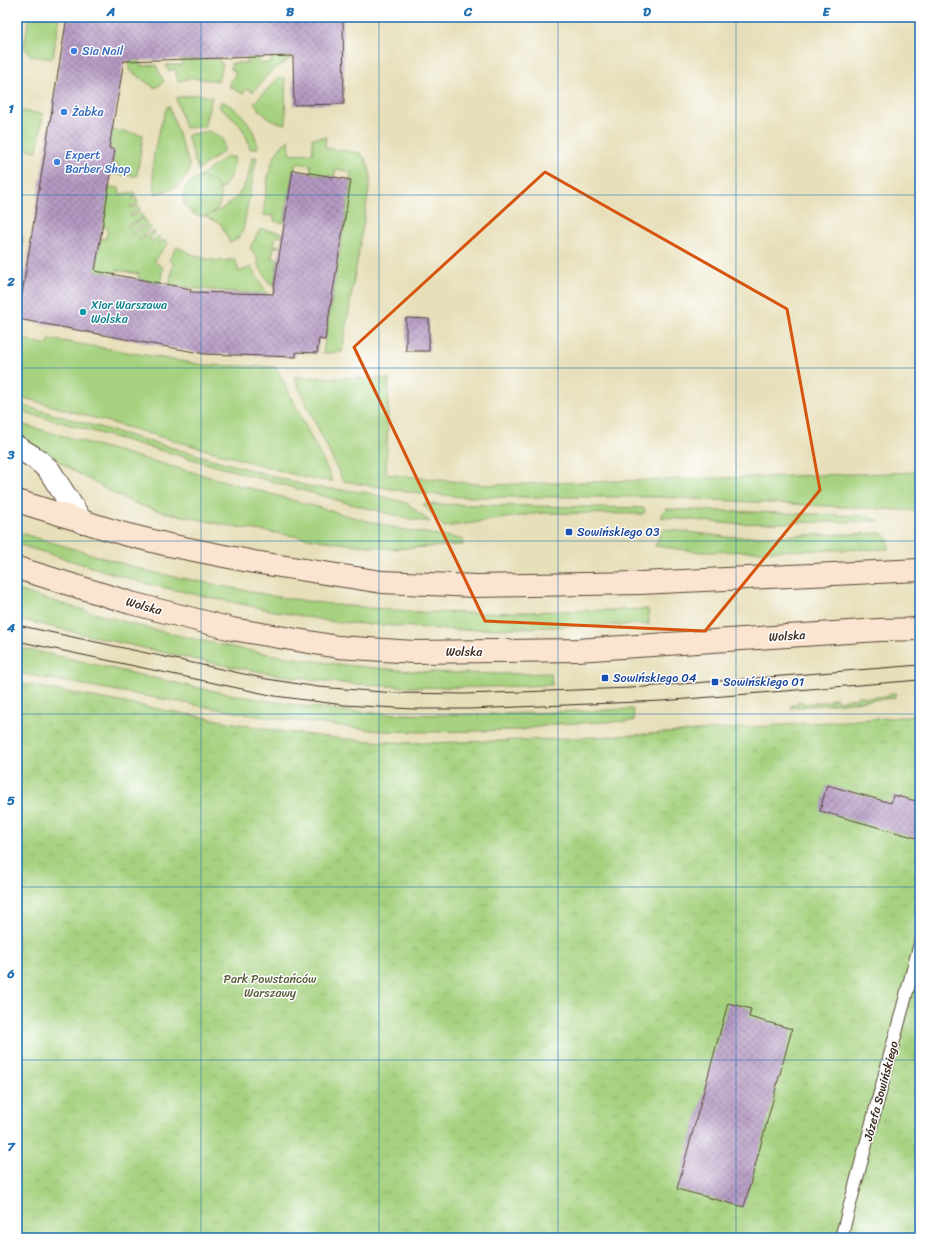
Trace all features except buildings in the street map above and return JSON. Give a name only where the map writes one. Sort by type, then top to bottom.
[{"type":"main road","points":[[17,501],[82,522],[169,546],[254,562],[382,582],[476,586],[640,583],[920,570]]},
{"type":"main road","name":"Wolska","points":[[17,568],[131,603],[232,629],[338,647],[414,652],[577,650],[880,630],[920,629]]},
{"type":"street","points":[[17,446],[50,470],[82,522]]},
{"type":"lane","name":"Józefa Sowińskiego","points":[[841,1238],[920,943]]},
{"type":"highlighted area","points":[[545,172],[787,309],[820,490],[705,631],[485,621],[354,347]]},
{"type":"green space","points":[[29,17],[59,17],[53,57],[51,59],[31,56],[24,47]]},
{"type":"green space","points":[[271,56],[293,57],[271,71],[253,92],[247,88],[243,94],[229,86],[236,72],[231,69],[231,63],[247,63],[247,58],[259,57],[259,63],[271,63]]},
{"type":"green space","points":[[182,59],[220,59],[221,64],[223,64],[218,81],[192,78],[178,81],[175,69],[169,71],[166,65],[182,65]]},
{"type":"green space","points":[[129,60],[140,60],[141,66],[156,65],[164,82],[155,88],[129,70]]},
{"type":"green space","points":[[278,78],[285,78],[286,124],[271,120],[254,103]]},
{"type":"green space","points":[[197,94],[212,97],[204,127],[185,128],[176,98]]},
{"type":"green space","points":[[222,101],[236,110],[246,120],[254,132],[258,148],[250,149],[243,130],[230,115],[219,107]]},
{"type":"green space","points":[[169,106],[190,167],[182,183],[178,186],[156,194],[153,160],[163,118],[167,107]]},
{"type":"green space","points":[[22,111],[43,114],[37,151],[17,147],[17,114]]},
{"type":"green space","points":[[112,130],[143,135],[137,176],[111,174],[111,172],[117,173],[118,164],[112,163],[109,148]]},
{"type":"green space","points":[[210,131],[223,139],[224,151],[198,170],[187,135]]},
{"type":"green space","points":[[326,137],[325,148],[361,153],[368,164],[371,177],[342,352],[323,353],[351,180],[351,172],[336,169],[334,177],[310,173],[311,165],[296,163],[293,170],[284,223],[274,221],[274,216],[263,215],[269,174],[276,154],[281,146],[289,140],[290,154],[313,153],[312,138]]},
{"type":"green space","points":[[226,157],[234,157],[234,166],[232,174],[223,188],[220,190],[210,181],[198,178]]},
{"type":"green space","points":[[252,157],[257,157],[243,230],[237,239],[230,243],[221,224],[205,216],[225,207],[239,194],[244,187]]},
{"type":"green space","points":[[198,178],[206,178],[218,187],[221,197],[218,207],[212,213],[206,216],[198,216],[186,207],[183,201],[183,193],[192,181]]},
{"type":"green space","points":[[109,187],[119,188],[120,194],[135,192],[136,196],[132,198],[137,199],[138,203],[130,206],[131,208],[138,205],[140,210],[130,215],[131,217],[141,212],[143,217],[127,226],[128,228],[144,218],[147,223],[131,233],[132,235],[148,225],[151,228],[139,238],[140,240],[153,231],[155,234],[149,239],[151,241],[159,236],[161,238],[158,243],[160,244],[163,240],[168,243],[154,261],[163,268],[160,283],[138,279],[139,274],[117,270],[116,275],[95,271],[101,238],[106,239],[108,228],[102,227]]},
{"type":"green space","points":[[260,229],[283,233],[282,237],[276,236],[274,245],[280,247],[274,247],[272,258],[278,259],[274,285],[270,284],[257,263],[259,261],[250,248]]},
{"type":"green space","points":[[17,237],[23,238],[17,275]]},
{"type":"green space","points":[[177,247],[205,259],[219,261],[235,259],[239,272],[251,267],[268,295],[169,286],[173,263],[169,260]]},
{"type":"green space","points":[[17,334],[19,338],[48,345],[50,339],[204,365],[276,367],[333,481],[310,479],[17,396]]},
{"type":"green space","points":[[294,377],[389,379],[386,474],[487,485],[920,472],[920,511],[659,497],[464,497],[409,492],[343,481]]},
{"type":"green space","points":[[17,404],[311,487],[364,492],[407,503],[430,522],[409,519],[351,504],[17,410]]},
{"type":"green space","points":[[17,423],[360,519],[405,530],[463,539],[463,545],[392,549],[332,542],[225,525],[159,511],[134,503],[74,471],[17,435]]},
{"type":"green space","points":[[423,504],[644,508],[645,511],[643,514],[541,513],[444,527]]},
{"type":"green space","points":[[666,509],[867,516],[879,521],[732,524],[661,517]]},
{"type":"green space","points":[[663,529],[728,537],[882,533],[888,539],[889,549],[702,552],[655,546]]},
{"type":"green space","points":[[17,532],[151,572],[278,597],[337,605],[419,612],[482,613],[648,609],[649,624],[458,630],[335,622],[279,612],[147,584],[17,544]]},
{"type":"green space","points":[[17,590],[149,628],[194,639],[282,656],[371,668],[416,671],[506,674],[551,673],[552,685],[491,687],[398,687],[337,683],[270,674],[161,652],[17,619]]},
{"type":"green space","points":[[17,647],[224,693],[307,707],[384,713],[455,715],[633,709],[634,721],[555,724],[521,730],[429,732],[381,731],[263,717],[17,673]]},
{"type":"green space","name":"Park Powstańców Warszawy","points":[[17,683],[261,728],[324,737],[408,743],[598,737],[920,716],[920,1238],[17,1238]]},
{"type":"green space","points":[[896,693],[894,698],[791,708],[791,705],[798,704],[797,702],[803,702],[803,704],[831,701],[831,699],[837,698],[837,701],[858,698],[858,696],[864,696],[865,698],[890,696],[890,694]]},
{"type":"tram line","points":[[17,625],[267,679],[318,687],[396,693],[465,694],[631,688],[920,665]]},
{"type":"tram line","points":[[17,641],[275,696],[344,705],[413,709],[469,709],[662,701],[920,680]]},
{"type":"place","name":"Sia Nail","points":[[74,51]]},
{"type":"place","name":"Żabka","points":[[64,112]]},
{"type":"place","name":"Expert Barber Shop","points":[[57,162]]},
{"type":"place","name":"Xior Warszawa Wolska","points":[[83,312]]},
{"type":"place","name":"Sowińskiego 03","points":[[569,532]]},
{"type":"place","name":"Sowińskiego 04","points":[[605,678]]},
{"type":"place","name":"Sowińskiego 01","points":[[715,682]]}]
